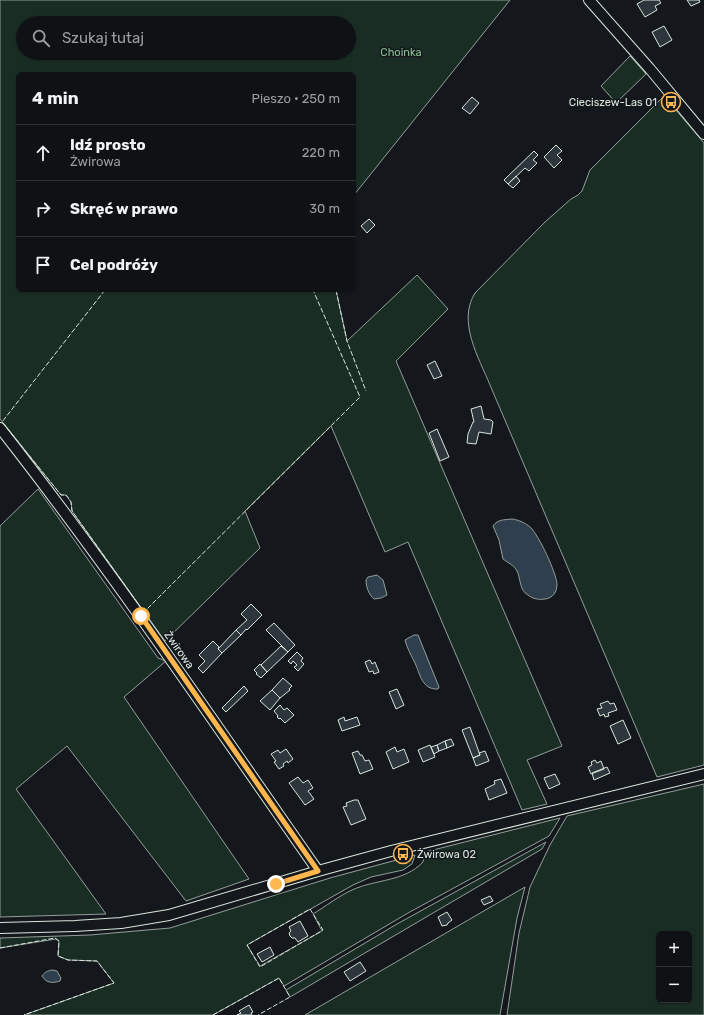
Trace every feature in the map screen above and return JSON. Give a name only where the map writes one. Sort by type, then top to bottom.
[{"type":"street","points":[[588,0],[650,69],[704,134]]},
{"type":"street","name":"Żwirowa","points":[[0,428],[141,616],[318,871]]},
{"type":"street","points":[[0,928],[75,926],[145,920],[169,915],[318,871],[405,848],[704,774]]},
{"type":"green space","name":"Choinka","points":[[0,0],[510,0],[356,192],[356,72],[16,72],[16,292],[336,292],[347,341],[417,275],[448,309],[396,361],[562,746],[527,760],[547,804],[522,810],[408,542],[385,552],[331,426],[245,511],[260,548],[165,641],[72,511],[71,502],[66,495],[61,495],[0,419]]},
{"type":"green space","points":[[630,56],[646,74],[616,103],[601,86]]},
{"type":"green space","points":[[664,96],[704,143],[704,765],[657,777],[476,352],[469,328],[468,316],[470,304],[475,293],[545,222],[582,191],[590,170]]},
{"type":"green space","points":[[38,489],[158,658],[166,661],[124,697],[249,879],[186,901],[67,746],[16,789],[106,914],[0,917],[0,526]]},
{"type":"green space","points":[[704,784],[704,1015],[507,1015],[519,933],[530,887],[550,845],[567,816]]},
{"type":"green space","points":[[560,818],[549,836],[408,913],[284,986],[279,978],[213,1015],[24,1015],[114,983],[97,961],[68,960],[58,956],[59,941],[56,939],[0,948],[0,938],[90,935],[170,928],[330,878],[415,855],[412,864],[403,870],[371,877],[353,885],[247,945],[260,966],[322,931],[313,914],[337,898],[361,886],[399,877],[407,873],[423,862],[425,852]]},
{"type":"green space","points":[[546,842],[542,849],[290,997],[286,990],[397,924]]},
{"type":"green space","points":[[525,887],[517,918],[500,1015],[305,1015]]},
{"type":"water","points":[[512,519],[522,522],[531,528],[547,554],[554,571],[557,584],[555,592],[548,598],[536,599],[525,593],[516,569],[503,559],[499,540],[493,526],[499,521]]},
{"type":"water","points":[[377,575],[383,580],[387,595],[374,599],[368,591],[366,580],[368,577]]},
{"type":"water","points":[[414,635],[418,635],[439,687],[438,689],[428,687],[422,680],[408,649],[405,640]]},
{"type":"water","points":[[52,970],[57,971],[61,978],[60,981],[50,982],[42,976],[46,972]]},
{"type":"building","points":[[644,0],[659,0],[661,3],[655,6],[657,10],[645,17],[637,4]]},
{"type":"building","points":[[687,0],[699,0],[700,2],[691,6]]},
{"type":"building","points":[[664,26],[672,40],[660,47],[652,32]]},
{"type":"building","points":[[472,97],[479,103],[470,114],[462,108]]},
{"type":"building","points":[[556,145],[562,151],[557,155],[562,160],[554,168],[544,157]]},
{"type":"building","points":[[534,151],[538,155],[533,160],[537,163],[529,171],[525,168],[508,184],[504,180]]},
{"type":"building","points":[[516,176],[520,181],[513,188],[508,184]]},
{"type":"building","points":[[369,219],[375,225],[367,233],[361,226]]},
{"type":"building","points":[[435,361],[442,376],[434,379],[427,365]]},
{"type":"building","points":[[481,406],[484,419],[491,420],[493,422],[491,434],[479,432],[476,444],[467,443],[468,434],[474,422],[471,409]]},
{"type":"building","points":[[437,429],[449,457],[440,461],[429,433]]},
{"type":"building","points":[[251,604],[262,615],[241,635],[236,630],[247,620],[241,614]]},
{"type":"building","points":[[274,623],[295,645],[288,652],[266,630]]},
{"type":"building","points":[[236,630],[241,635],[222,653],[218,649]]},
{"type":"building","points":[[213,641],[222,653],[203,673],[198,668],[205,661],[199,655]]},
{"type":"building","points":[[281,646],[288,652],[267,672],[261,665]]},
{"type":"building","points":[[297,652],[303,658],[301,661],[304,664],[298,671],[294,667],[297,665],[293,661],[291,664],[288,661]]},
{"type":"building","points":[[370,660],[372,664],[375,662],[379,672],[374,674],[373,671],[369,672],[365,662]]},
{"type":"building","points":[[260,664],[267,672],[261,678],[254,670]]},
{"type":"building","points":[[283,678],[292,686],[289,689],[290,690],[280,698],[272,690]]},
{"type":"building","points":[[244,686],[248,691],[226,712],[222,708]]},
{"type":"building","points":[[397,689],[404,705],[396,709],[389,692]]},
{"type":"building","points":[[272,690],[280,698],[270,710],[260,701]]},
{"type":"building","points":[[608,701],[610,704],[614,703],[617,710],[608,713],[609,716],[605,717],[604,714],[600,716],[597,709],[602,708],[600,704]]},
{"type":"building","points":[[280,705],[284,710],[287,708],[294,715],[285,723],[277,717],[278,716],[274,711]]},
{"type":"building","points":[[344,717],[345,721],[357,717],[360,725],[342,731],[338,720]]},
{"type":"building","points":[[623,720],[631,738],[618,744],[610,726]]},
{"type":"building","points":[[470,727],[480,755],[473,758],[462,730]]},
{"type":"building","points":[[451,739],[454,745],[447,748],[445,741]]},
{"type":"building","points":[[445,741],[447,748],[439,751],[437,745]]},
{"type":"building","points":[[430,745],[435,757],[423,762],[418,750]]},
{"type":"building","points":[[437,745],[439,751],[434,754],[431,747]]},
{"type":"building","points":[[395,747],[397,752],[404,749],[409,762],[393,769],[386,752]]},
{"type":"building","points":[[286,749],[293,759],[288,763],[287,761],[283,764],[284,766],[279,769],[271,754],[278,750],[280,753]]},
{"type":"building","points":[[358,751],[365,761],[369,760],[373,769],[360,774],[352,753]]},
{"type":"building","points":[[485,751],[489,761],[476,766],[473,758],[480,755],[479,753]]},
{"type":"building","points":[[595,760],[597,763],[601,761],[604,769],[591,774],[588,767],[592,765],[591,762]]},
{"type":"building","points":[[607,767],[610,773],[594,780],[592,773]]},
{"type":"building","points":[[555,774],[560,784],[549,789],[544,778]]},
{"type":"building","points":[[298,777],[303,783],[308,780],[313,788],[308,791],[314,799],[305,805],[289,783]]},
{"type":"building","points":[[501,779],[507,793],[489,800],[485,789],[495,784],[494,781]]},
{"type":"building","points":[[358,800],[366,819],[351,825],[343,807],[347,806],[346,803]]},
{"type":"building","points":[[490,896],[493,901],[484,905],[481,900]]},
{"type":"building","points":[[447,912],[452,920],[447,925],[442,926],[438,917]]},
{"type":"building","points":[[300,921],[308,936],[298,942],[295,938],[290,936],[289,933],[291,931],[289,927]]},
{"type":"building","points":[[270,947],[274,955],[262,962],[257,954]]},
{"type":"building","points":[[360,962],[366,971],[350,981],[344,972]]},
{"type":"building","points":[[249,1005],[253,1012],[251,1013],[252,1015],[237,1015],[241,1013],[239,1011]]},
{"type":"fence","points":[[103,292],[2,422],[61,495],[66,495],[71,502],[72,511],[144,612],[360,397],[314,292]]},
{"type":"fence","points":[[336,292],[347,341],[366,391]]},
{"type":"fence","points":[[310,909],[323,930],[260,967],[247,945],[310,909]]},
{"type":"fence","points":[[0,948],[55,938],[59,941],[58,956],[68,960],[97,961],[114,983],[24,1015]]},
{"type":"fence","points":[[213,1015],[279,978],[290,997],[258,1015]]},
{"type":"place","name":"Cieciszew-Las 01","points":[[671,102]]},
{"type":"place","name":"Żwirowa 02","points":[[403,854]]},
{"type":"route","points":[[141,616],[318,871],[276,884]]}]
